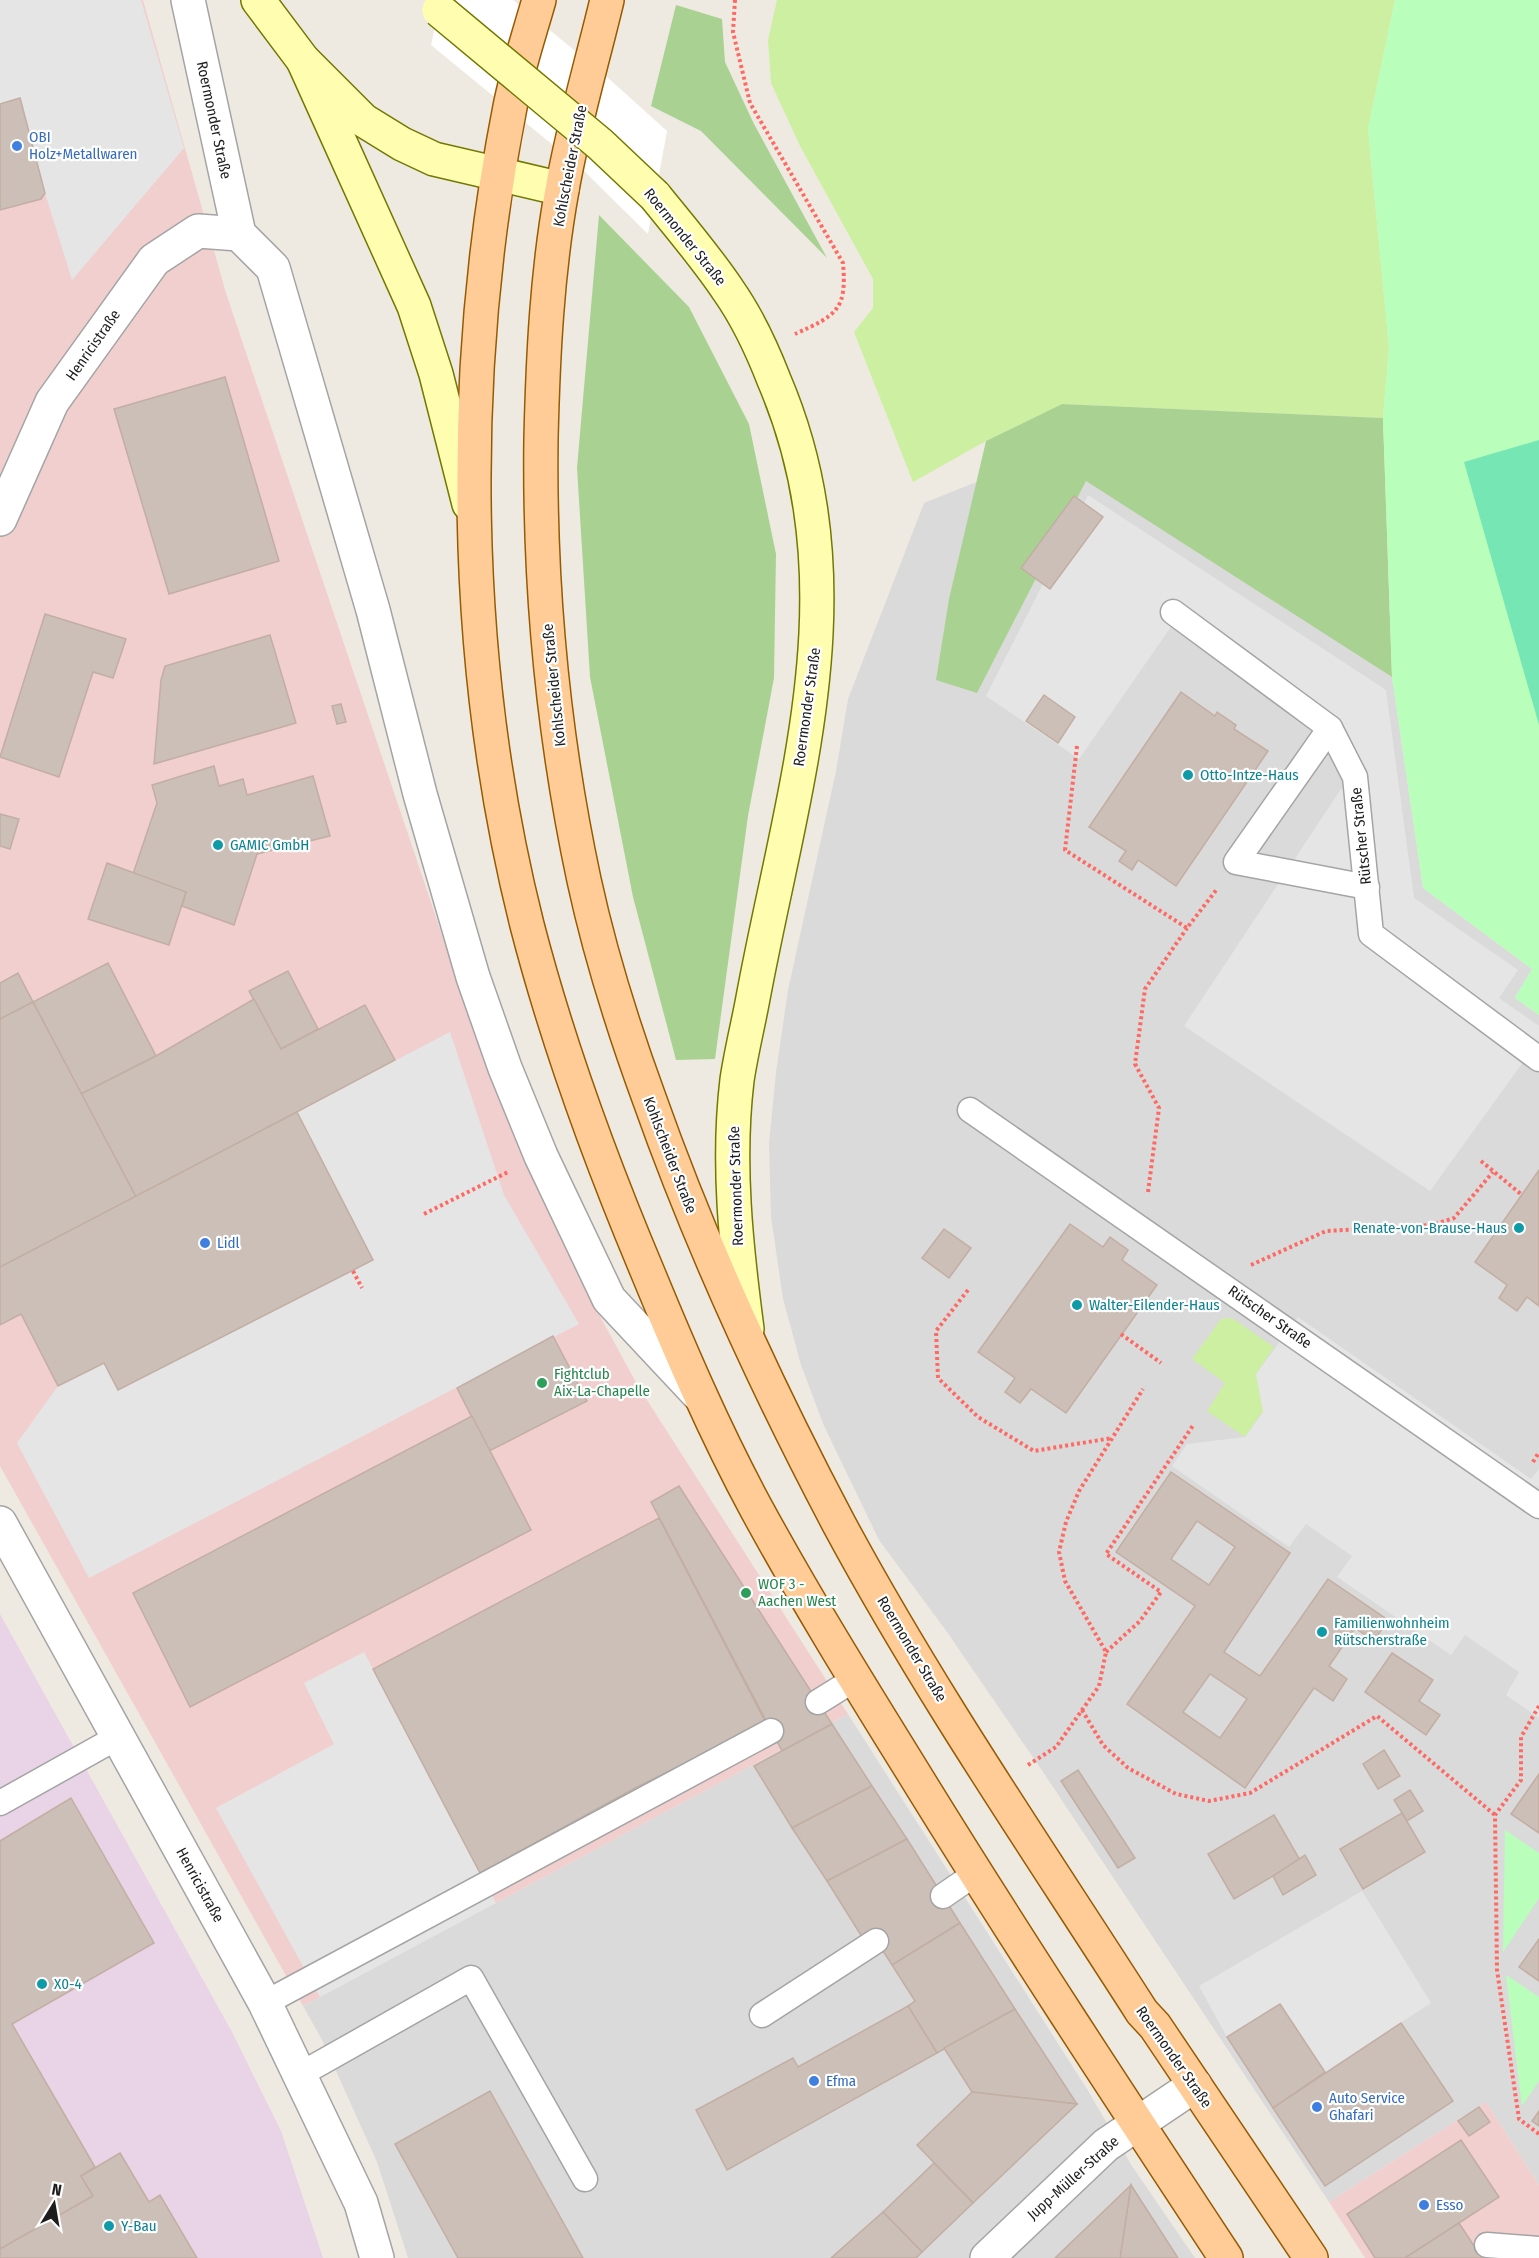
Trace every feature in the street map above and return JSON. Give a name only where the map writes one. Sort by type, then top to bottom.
[{"type":"main road","points":[[258,0],[303,60],[363,120],[402,144],[434,159],[562,189]]},
{"type":"main road","points":[[539,0],[511,100],[498,174],[480,325],[474,522],[491,729],[526,921],[559,1036],[602,1163],[699,1395],[756,1508],[855,1679],[975,1874],[1226,2258]]},
{"type":"main road","name":"Kohlscheider Straße","points":[[607,0],[562,189],[549,291],[542,388],[540,483],[543,581],[557,732],[585,884],[625,1033],[682,1191],[749,1346]]},
{"type":"main road","name":"Roermonder Straße","points":[[433,5],[600,144],[655,196],[730,291],[762,350],[788,412],[802,459],[817,558],[819,618],[807,726],[738,1079],[732,1147],[733,1202],[749,1346],[839,1524],[981,1767],[1142,2012],[1155,2026],[1311,2258]]},
{"type":"main road","points":[[303,60],[414,306],[436,374],[474,522]]},
{"type":"street","name":"Roermonder Straße","points":[[188,0],[239,234]]},
{"type":"street","name":"Henricistraße","points":[[0,519],[52,402],[154,260],[198,231],[239,234]]},
{"type":"street","points":[[239,234],[273,268],[373,610],[420,794],[473,977],[541,1156],[609,1299],[699,1395]]},
{"type":"street","name":"Henricistraße","points":[[0,1522],[265,2003],[361,2203],[377,2258]]},
{"type":"street","name":"Jupp-Müller-Straße","points":[[987,2258],[1084,2165],[1137,2123],[1195,2085]]},
{"type":"lane","name":"Rütscher Straße","points":[[1173,612],[1330,728],[1354,777],[1371,934],[1539,1059]]},
{"type":"lane","points":[[1330,728],[1236,862],[1367,887]]},
{"type":"lane","name":"Rütscher Straße","points":[[970,1110],[1539,1506]]},
{"type":"lane","points":[[818,1702],[855,1679]]},
{"type":"lane","points":[[265,2003],[771,1731]]},
{"type":"lane","points":[[0,1803],[118,1737]]},
{"type":"lane","points":[[943,1896],[975,1874]]},
{"type":"lane","points":[[762,2015],[876,1941]]},
{"type":"lane","points":[[301,2074],[471,1978],[585,2179]]},
{"type":"lane","points":[[1485,2250],[1539,2249]]},
{"type":"path","points":[[735,0],[733,32],[750,103],[843,263],[845,291],[836,313],[762,350]]},
{"type":"path","points":[[1077,746],[1065,850],[1187,928]]},
{"type":"path","points":[[1148,1192],[1159,1108],[1135,1064],[1145,988],[1236,862]]},
{"type":"path","points":[[424,1214],[541,1156]]},
{"type":"path","points":[[1481,1161],[1522,1195]]},
{"type":"path","points":[[1255,1263],[1326,1231],[1432,1225],[1454,1218],[1493,1172]]},
{"type":"path","points":[[353,1271],[362,1288]]},
{"type":"path","points":[[968,1290],[936,1330],[938,1378],[978,1417],[1034,1451],[1112,1438]]},
{"type":"path","points":[[1121,1334],[1161,1363]]},
{"type":"path","points":[[1106,1652],[1065,1581],[1059,1552],[1066,1522],[1079,1491],[1143,1389]]},
{"type":"path","points":[[1056,1746],[1100,1686],[1106,1652],[1140,1621],[1161,1592],[1106,1554],[1194,1424]]},
{"type":"path","points":[[1539,1706],[1521,1737],[1521,1780],[1495,1815],[1497,1970],[1519,2119],[1539,2134]]},
{"type":"path","points":[[1082,1710],[1103,1745],[1128,1768],[1176,1794],[1209,1801],[1250,1793],[1377,1716],[1495,1815]]},
{"type":"shaded area","points":[[0,0],[143,0],[226,293],[478,1042],[510,1121],[595,1307],[638,1386],[848,1714],[303,2006],[0,1466]]},
{"type":"shaded area","points":[[0,0],[141,0],[184,148],[72,280],[45,193],[21,98],[0,104]]},
{"type":"shaded area","points":[[1056,450],[1392,677],[1423,888],[1532,969],[1515,998],[1539,1015],[1539,2185],[1486,2102],[1329,2202],[1043,1772],[947,1632],[879,1540],[824,1426],[801,1365],[783,1299],[771,1217],[769,1143],[776,1072],[788,990],[836,771],[848,699],[924,503]]},
{"type":"shaded area","points":[[1088,495],[1386,690],[1414,898],[1518,970],[1499,998],[1539,1026],[1539,1040],[1430,1191],[1184,1026],[1347,780],[1321,727],[1175,621],[1079,759],[986,696]]},
{"type":"shaded area","points":[[450,1032],[504,1195],[579,1324],[89,1578],[17,1443],[58,1386],[104,1363],[118,1390],[373,1260],[297,1112]]},
{"type":"shaded area","points":[[1298,1317],[1531,1479],[1539,1469],[1539,1718],[1506,1695],[1519,1672],[1465,1635],[1451,1655],[1337,1577],[1352,1556],[1306,1524],[1289,1547],[1172,1466],[1187,1444],[1245,1437],[1263,1412],[1256,1374]]},
{"type":"shaded area","points":[[0,1614],[232,2032],[281,2131],[323,2258],[0,2258]]},
{"type":"shaded area","points":[[364,1652],[496,1903],[320,1997],[216,1808],[334,1744],[304,1683]]},
{"type":"shaded area","points":[[848,1714],[1087,2089],[1132,2166],[1195,2258],[408,2258],[377,2162],[322,2040],[303,2006]]},
{"type":"shaded area","points":[[1362,1891],[1431,2003],[1325,2072],[1280,2004],[1227,2037],[1199,1986]]},
{"type":"shaded area","name":"Esso","points":[[1486,2102],[1539,2185],[1539,2258],[1365,2258],[1329,2202]]},
{"type":"green space","points":[[777,0],[1395,0],[1368,129],[1389,348],[1383,418],[1062,404],[986,441],[913,482],[854,332],[873,308],[873,279],[800,146],[771,83],[768,40]]},
{"type":"green space","points":[[1395,0],[1539,0],[1539,1015],[1515,998],[1532,969],[1423,888],[1392,677],[1383,418],[1389,348],[1368,129]]},
{"type":"green space","points":[[676,5],[722,19],[725,62],[754,124],[827,258],[701,131],[651,106]]},
{"type":"green space","points":[[599,215],[689,307],[749,424],[776,554],[774,678],[748,816],[715,1059],[676,1060],[633,897],[590,677],[577,468]]},
{"type":"green space","points":[[1062,404],[1383,418],[1392,677],[1086,481],[977,693],[936,680],[949,599],[986,441]]},
{"type":"green space","points":[[1539,440],[1539,725],[1464,462]]},
{"type":"green space","points":[[1232,1318],[1274,1347],[1256,1374],[1539,1571],[1262,1412],[1245,1437],[1207,1411],[1225,1383],[1192,1359],[1221,1319]]},
{"type":"green space","points":[[1505,1830],[1539,1853],[1539,1898],[1503,1952]]},
{"type":"green space","points":[[1506,1975],[1539,1997],[1539,2081],[1522,2106]]},
{"type":"pier","points":[[441,0],[513,0],[607,77],[667,131],[648,234],[581,168],[431,45]]},
{"type":"building","name":"OBI Holz+Metallwaren","points":[[20,98],[45,193],[41,199],[0,210],[0,104]]},
{"type":"building","points":[[225,377],[279,561],[169,594],[114,409]]},
{"type":"building","points":[[1074,496],[1103,517],[1050,589],[1021,568]]},
{"type":"building","points":[[45,614],[126,639],[113,678],[93,672],[59,777],[0,757]]},
{"type":"building","points":[[270,635],[296,723],[154,764],[161,680],[165,666]]},
{"type":"building","name":"Otto-Intze-Haus","points":[[1181,692],[1215,716],[1217,712],[1236,725],[1234,729],[1268,751],[1176,886],[1138,860],[1132,870],[1119,861],[1126,851],[1089,827]]},
{"type":"building","points":[[1044,695],[1075,717],[1058,743],[1026,721]]},
{"type":"building","points":[[341,704],[346,722],[337,724],[332,706]]},
{"type":"building","name":"GAMIC GmbH","points":[[214,766],[219,786],[243,779],[247,795],[313,776],[330,836],[257,854],[234,925],[182,906],[186,892],[133,874],[157,803],[152,785]]},
{"type":"building","points":[[0,814],[19,819],[10,849],[0,846]]},
{"type":"building","points":[[107,863],[186,892],[169,945],[88,919]]},
{"type":"building","points":[[108,963],[156,1056],[81,1094],[33,1002]]},
{"type":"building","points":[[288,971],[318,1029],[281,1049],[249,991]]},
{"type":"building","points":[[18,973],[33,1002],[0,1019],[0,983]]},
{"type":"building","points":[[254,999],[281,1049],[365,1005],[395,1060],[136,1197],[81,1094],[156,1056]]},
{"type":"building","points":[[33,1002],[136,1197],[0,1267],[0,1019]]},
{"type":"building","name":"Lidl","points":[[297,1112],[373,1260],[118,1390],[104,1363],[58,1386],[21,1314],[0,1325],[0,1267]]},
{"type":"building","name":"Renate-von-Brause-Haus","points":[[1539,1170],[1539,1306],[1527,1297],[1517,1311],[1499,1298],[1507,1285],[1475,1262]]},
{"type":"building","name":"Walter-Eilender-Haus","points":[[1070,1224],[1103,1247],[1110,1237],[1128,1250],[1122,1260],[1157,1285],[1066,1413],[1031,1389],[1020,1403],[1005,1392],[1015,1378],[978,1352]]},
{"type":"building","points":[[944,1229],[971,1248],[949,1278],[922,1258]]},
{"type":"building","points":[[553,1336],[587,1401],[489,1451],[457,1388]]},
{"type":"building","points":[[472,1416],[531,1530],[190,1707],[133,1593]]},
{"type":"building","name":"Familienwohnheim Rütscherstraße","points":[[1171,1472],[1290,1553],[1224,1652],[1260,1676],[1328,1579],[1388,1620],[1374,1641],[1355,1628],[1329,1666],[1347,1679],[1333,1701],[1314,1688],[1245,1788],[1127,1704],[1195,1606],[1116,1552]],"holes":[[[1197,1521],[1235,1547],[1209,1585],[1171,1559]],[[1210,1674],[1247,1699],[1220,1738],[1183,1712]]]},
{"type":"building","points":[[679,1486],[832,1724],[782,1751],[651,1502]]},
{"type":"building","points":[[659,1518],[766,1723],[637,1787],[480,1873],[373,1669]]},
{"type":"building","name":"Familienwohnheim Rütscherstraße","points":[[1392,1653],[1433,1680],[1419,1701],[1440,1715],[1426,1735],[1365,1692]]},
{"type":"building","points":[[832,1724],[872,1786],[792,1828],[754,1766]]},
{"type":"building","points":[[1384,1750],[1400,1776],[1378,1789],[1363,1764]]},
{"type":"building","points":[[1078,1770],[1135,1858],[1118,1868],[1061,1781]]},
{"type":"building","points":[[1539,1774],[1539,1833],[1511,1814]]},
{"type":"building","points":[[872,1786],[907,1839],[827,1881],[792,1828]]},
{"type":"building","points":[[1410,1790],[1423,1811],[1407,1821],[1394,1800]]},
{"type":"building","name":"X0-4","points":[[71,1798],[154,1943],[12,2024],[95,2167],[81,2176],[93,2196],[0,2249],[0,1841]]},
{"type":"building","points":[[1402,1813],[1425,1852],[1363,1889],[1340,1849]]},
{"type":"building","points":[[1274,1815],[1300,1860],[1234,1899],[1208,1854]]},
{"type":"building","points":[[907,1839],[960,1923],[892,1965],[870,1931],[862,1937],[827,1881]]},
{"type":"building","points":[[1305,1855],[1316,1875],[1283,1895],[1273,1876]]},
{"type":"building","points":[[960,1923],[1015,2009],[937,2053],[908,2006],[915,2001],[892,1965]]},
{"type":"building","points":[[1539,1939],[1539,1981],[1519,1967]]},
{"type":"building","points":[[1280,2004],[1325,2072],[1273,2108],[1227,2037]]},
{"type":"building","points":[[908,2006],[937,2053],[727,2170],[696,2110],[793,2058],[798,2067]]},
{"type":"building","points":[[1015,2009],[1077,2104],[972,2092],[944,2048]]},
{"type":"building","points":[[1401,2023],[1453,2101],[1325,2186],[1273,2108]]},
{"type":"building","points":[[490,2091],[583,2258],[458,2258],[395,2144]]},
{"type":"building","points":[[972,2092],[1077,2104],[973,2203],[917,2145]]},
{"type":"building","points":[[1479,2107],[1490,2122],[1469,2136],[1458,2121]]},
{"type":"building","points":[[1539,2111],[1539,2126],[1532,2121]]},
{"type":"building","name":"Esso","points":[[1461,2140],[1499,2197],[1405,2258],[1375,2258],[1347,2214]]},
{"type":"building","name":"Y-Bau","points":[[120,2153],[149,2202],[160,2195],[197,2258],[0,2258],[0,2249],[93,2196],[81,2176]]},
{"type":"building","points":[[934,2163],[973,2203],[922,2252],[883,2212]]},
{"type":"building","points":[[1131,2185],[1178,2258],[1120,2258]]},
{"type":"building","points":[[1131,2185],[1120,2258],[1055,2258]]},
{"type":"building","points":[[883,2212],[922,2252],[916,2258],[831,2258]]},
{"type":"building","points":[[1459,2223],[1482,2258],[1405,2258]]},
{"type":"place","name":"OBI Holz+Metallwaren","points":[[17,146]]},
{"type":"place","name":"Otto-Intze-Haus","points":[[1188,775]]},
{"type":"place","name":"GAMIC GmbH","points":[[218,845]]},
{"type":"place","name":"Renate-von-Brause-Haus","points":[[1519,1228]]},
{"type":"place","name":"Lidl","points":[[205,1243]]},
{"type":"place","name":"Walter-Eilender-Haus","points":[[1077,1305]]},
{"type":"place","name":"Fightclub Aix-La-Chapelle","points":[[542,1383]]},
{"type":"place","name":"WOF 3 - Aachen West","points":[[746,1593]]},
{"type":"place","name":"Familienwohnheim Rütscherstraße","points":[[1322,1632]]},
{"type":"place","name":"X0-4","points":[[42,1984]]},
{"type":"place","name":"Efma","points":[[814,2081]]},
{"type":"place","name":"Auto Service Ghafari","points":[[1317,2107]]},
{"type":"place","name":"Esso","points":[[1424,2205]]},
{"type":"place","name":"Y-Bau","points":[[109,2226]]}]
